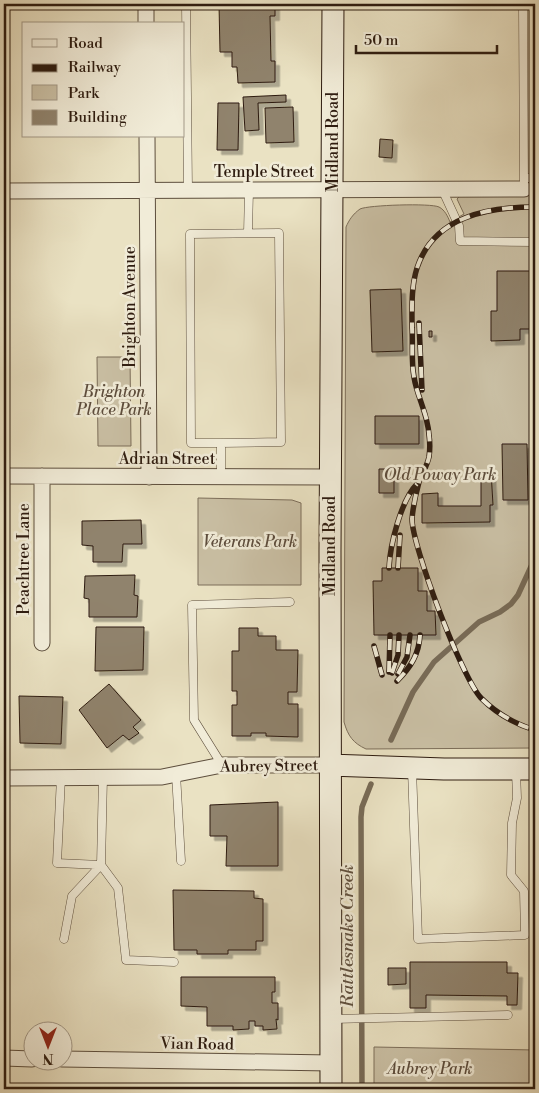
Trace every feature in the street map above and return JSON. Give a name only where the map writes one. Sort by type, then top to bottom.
[{"type":"main road","name":"Midland Road","points":[[331,1089],[329,765],[333,4]]},
{"type":"main road","name":"Aubrey Street","points":[[329,765],[526,769]]},
{"type":"street","points":[[146,4],[146,22]]},
{"type":"street","name":"Brighton Avenue","points":[[147,138],[149,477]]},
{"type":"street","name":"Temple Street","points":[[4,191],[442,189],[528,182]]},
{"type":"street","name":"Adrian Street","points":[[4,476],[330,477]]},
{"type":"street","name":"Peachtree Lane","points":[[42,476],[42,643]]},
{"type":"street","name":"Aubrey Street","points":[[4,778],[162,778],[222,765],[329,765]]},
{"type":"street","points":[[4,1058],[22,1059]]},
{"type":"street","name":"Vian Road","points":[[72,1059],[331,1064]]},
{"type":"lane","points":[[186,4],[188,190]]},
{"type":"lane","points":[[523,4],[528,182]]},
{"type":"lane","points":[[442,189],[460,226],[460,241],[535,242]]},
{"type":"lane","points":[[248,233],[249,190]]},
{"type":"lane","points":[[279,233],[281,442],[221,443],[191,443],[190,234],[279,233]]},
{"type":"lane","points":[[221,443],[221,477]]},
{"type":"lane","points":[[222,765],[194,720],[192,605],[290,602]]},
{"type":"lane","points":[[412,767],[418,939],[525,935],[524,891],[511,875],[512,823],[526,769]]},
{"type":"lane","points":[[176,774],[181,861]]},
{"type":"lane","points":[[61,778],[57,863],[101,865]]},
{"type":"lane","points":[[103,778],[101,865],[118,888],[126,960],[174,962]]},
{"type":"lane","points":[[64,939],[72,896],[101,865]]},
{"type":"lane","points":[[330,1019],[508,1014]]},
{"type":"green space","name":"Old Poway Park","points":[[535,183],[535,748],[366,749],[352,738],[344,722],[346,227],[360,209],[386,206],[424,205],[439,207],[445,212],[450,222],[464,214],[457,199],[460,196],[527,194],[531,192]]},
{"type":"green space","name":"Brighton Place Park","points":[[97,357],[130,357],[131,446],[98,446]]},
{"type":"green space","name":"Veterans Park","points":[[198,498],[292,500],[301,503],[301,585],[198,585]]},
{"type":"green space","name":"Aubrey Park","points":[[374,1047],[535,1050],[535,1089],[374,1089]]},
{"type":"building","points":[[219,4],[275,4],[275,16],[270,16],[271,61],[275,61],[275,82],[238,83],[237,67],[232,67],[232,52],[220,52]]},
{"type":"building","points":[[286,95],[286,102],[258,103],[259,130],[245,131],[243,97]]},
{"type":"building","points":[[218,103],[239,103],[238,150],[217,150]]},
{"type":"building","points":[[293,107],[294,142],[266,143],[265,108]]},
{"type":"building","points":[[380,139],[393,140],[392,158],[379,157]]},
{"type":"building","points":[[497,271],[535,271],[535,329],[520,329],[520,340],[491,341],[491,311],[497,311]]},
{"type":"building","points":[[401,289],[403,351],[372,352],[370,290]]},
{"type":"building","points":[[429,331],[432,331],[432,337],[429,337]]},
{"type":"building","points":[[375,416],[419,416],[419,444],[375,444]]},
{"type":"building","points":[[502,444],[527,444],[528,500],[503,500]]},
{"type":"building","points":[[379,469],[394,469],[394,493],[379,493]]},
{"type":"building","points":[[481,471],[491,471],[493,505],[490,505],[490,522],[422,523],[422,494],[438,493],[438,506],[481,506]]},
{"type":"building","points":[[141,520],[142,544],[123,544],[122,562],[93,562],[93,546],[82,545],[82,521]]},
{"type":"building","points":[[382,568],[418,568],[418,591],[427,591],[427,611],[435,611],[436,635],[374,635],[373,581],[382,581]]},
{"type":"building","points":[[135,575],[134,595],[138,596],[137,617],[89,617],[89,599],[84,598],[85,576]]},
{"type":"building","points":[[96,627],[144,627],[143,670],[95,671]]},
{"type":"building","points":[[239,628],[258,628],[258,636],[276,636],[276,650],[298,650],[297,692],[288,692],[288,704],[298,704],[298,737],[266,736],[266,733],[251,733],[251,736],[232,736],[232,705],[237,705],[237,691],[232,691],[232,651],[239,651]]},
{"type":"building","points":[[109,684],[141,720],[133,727],[139,733],[129,740],[123,735],[107,748],[79,710]]},
{"type":"building","points":[[19,696],[63,697],[61,744],[20,743]]},
{"type":"building","points":[[278,802],[278,866],[226,866],[227,836],[210,836],[210,805]]},
{"type":"building","points":[[173,890],[254,891],[254,898],[263,899],[263,941],[256,941],[256,950],[228,950],[228,954],[197,954],[197,950],[174,950]]},
{"type":"building","points":[[410,962],[507,962],[507,973],[518,973],[517,1005],[507,1005],[507,996],[426,995],[426,1008],[410,1008]]},
{"type":"building","points":[[388,968],[406,968],[406,984],[388,985]]},
{"type":"building","points":[[181,977],[275,977],[275,992],[272,992],[272,1003],[278,1003],[277,1029],[263,1030],[263,1026],[255,1026],[255,1021],[249,1021],[249,1029],[233,1030],[233,1026],[207,1026],[207,1007],[181,1006]]},
{"type":"waterway","name":"Rattlesnake Creek","points":[[391,740],[413,692],[434,662],[479,622],[500,612],[511,604],[518,595],[535,558]]},
{"type":"waterway","name":"Rattlesnake Creek","points":[[362,1089],[361,817],[362,807],[371,784]]},
{"type":"railway","points":[[535,207],[517,207],[481,213],[449,226],[436,237],[425,250],[417,268],[413,290],[412,313],[413,371],[415,384],[427,420],[430,443],[429,457],[419,482],[412,519],[420,556],[439,611],[473,686],[481,698],[499,713],[520,725],[535,730]]},
{"type":"railway","points":[[419,323],[422,390]]},
{"type":"railway","points":[[389,568],[397,523],[411,491],[417,484]]},
{"type":"railway","points":[[398,568],[400,535]]},
{"type":"railway","points":[[389,672],[390,635]]},
{"type":"railway","points":[[392,673],[398,655],[399,635]]},
{"type":"railway","points":[[398,674],[407,657],[410,635]]},
{"type":"railway","points":[[397,681],[413,660],[418,648],[420,635]]},
{"type":"railway","points":[[374,646],[382,675]]}]
